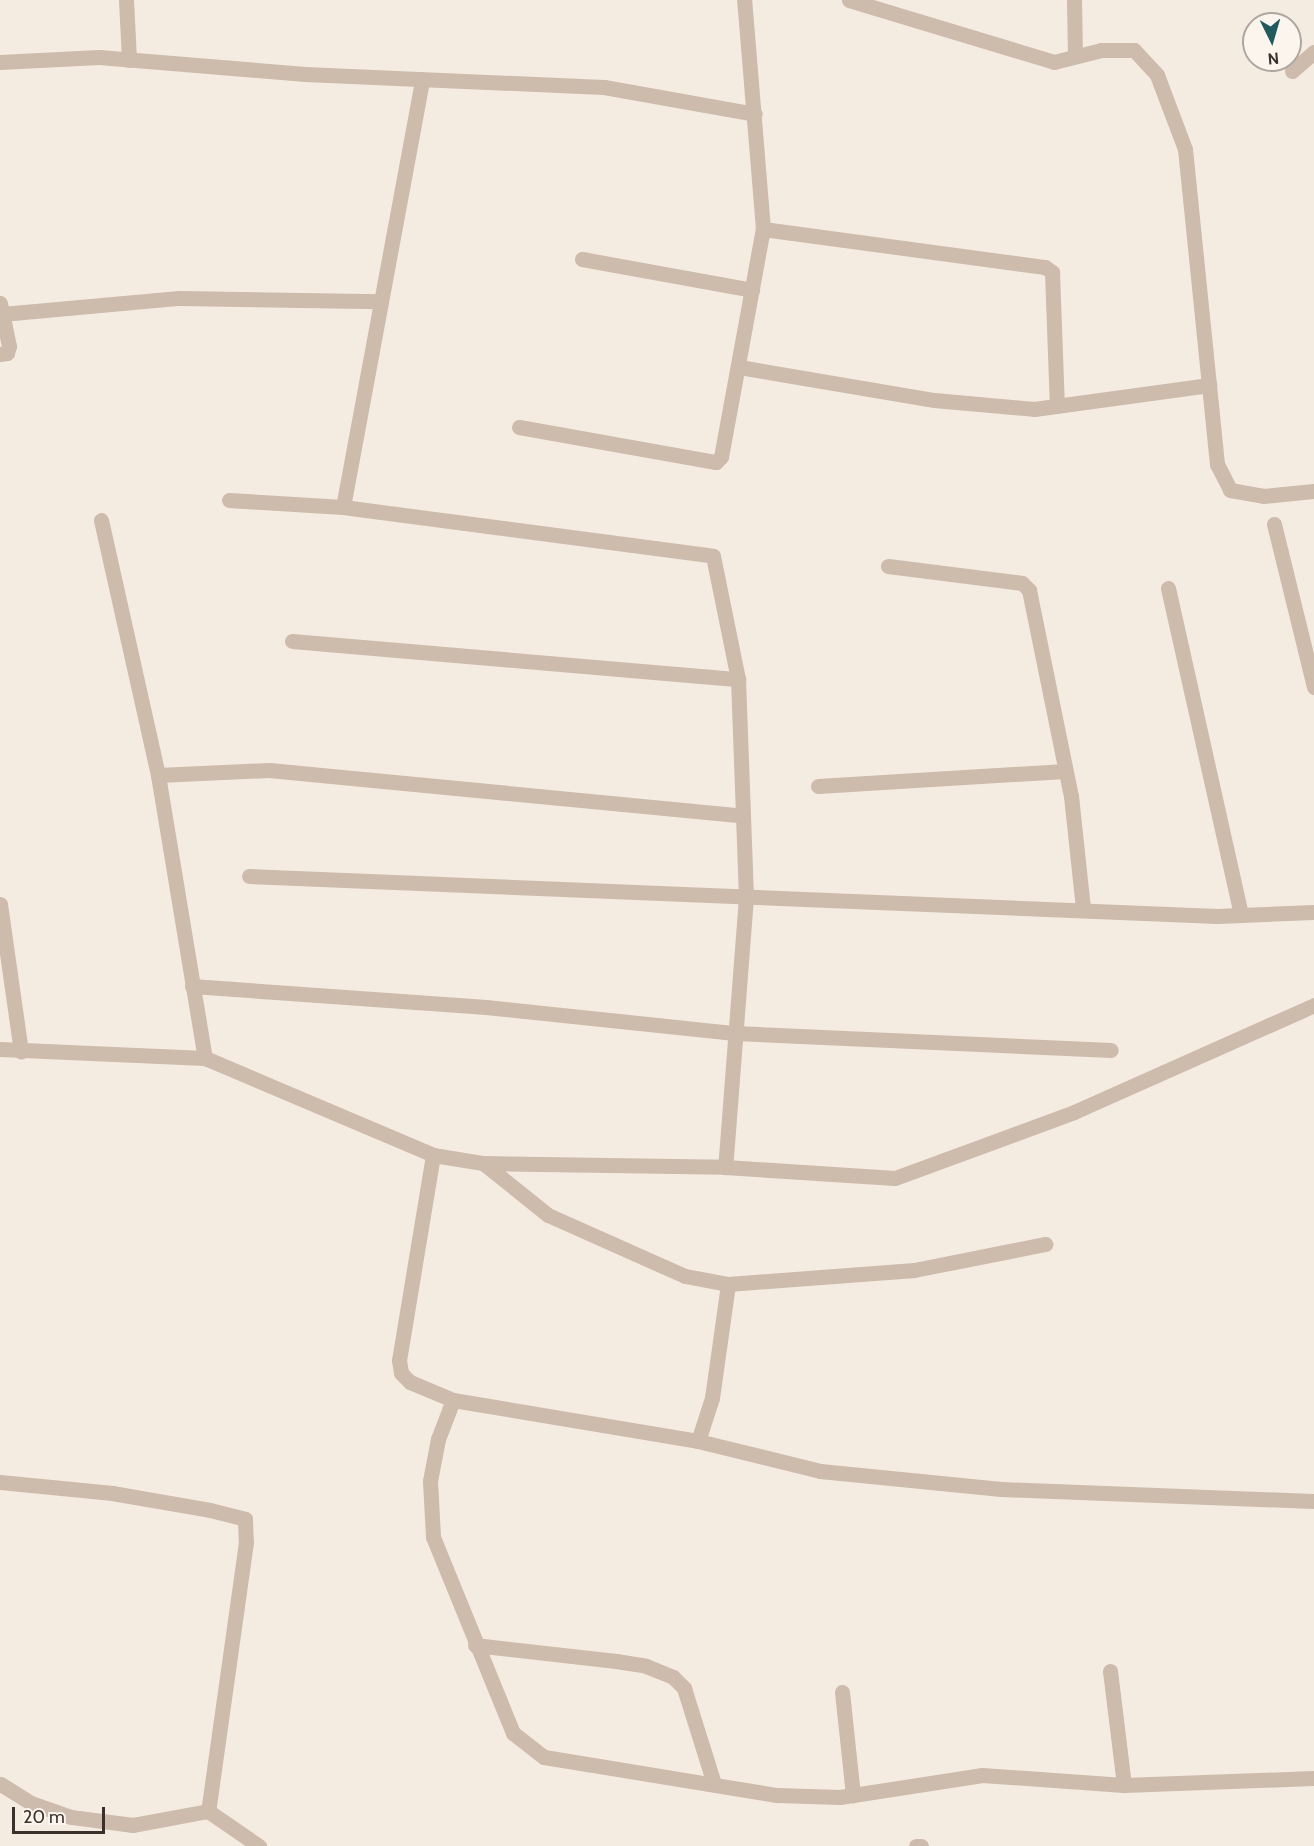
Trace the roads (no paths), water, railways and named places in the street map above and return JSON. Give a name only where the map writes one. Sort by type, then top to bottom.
[{"type":"street","points":[[126,0],[129,60]]},
{"type":"street","points":[[519,428],[716,462],[721,457],[740,367],[763,229],[744,0]]},
{"type":"street","points":[[849,0],[1054,62],[1101,50],[1134,50],[1157,75],[1185,149],[1217,464],[1230,490],[1263,496],[1314,491]]},
{"type":"street","points":[[1074,0],[1075,56]]},
{"type":"street","points":[[1302,62],[1314,52]]},
{"type":"street","points":[[0,62],[129,60],[422,79],[604,87],[755,114]]},
{"type":"street","points":[[343,507],[422,79]]},
{"type":"street","points":[[763,229],[1045,267],[1052,272],[1057,406]]},
{"type":"street","points":[[582,259],[752,290]]},
{"type":"street","points":[[0,354],[7,353],[9,346],[1,308],[179,297],[381,301]]},
{"type":"street","points":[[740,367],[934,400],[1034,410],[1209,385]]},
{"type":"street","points":[[228,500],[343,507],[713,556],[738,679],[746,897],[725,1167]]},
{"type":"street","points":[[101,520],[158,775],[205,1058]]},
{"type":"street","points":[[1274,524],[1314,687]]},
{"type":"street","points":[[888,566],[1022,583],[1029,590],[1065,771],[1083,909]]},
{"type":"street","points":[[1168,588],[1241,915]]},
{"type":"street","points":[[292,641],[738,679]]},
{"type":"street","points":[[158,775],[269,770],[743,816]]},
{"type":"street","points":[[818,786],[1065,771]]},
{"type":"street","points":[[249,876],[1241,915],[1314,912]]},
{"type":"street","points":[[0,904],[21,1052]]},
{"type":"street","points":[[192,986],[486,1007],[735,1033],[1111,1050]]},
{"type":"street","points":[[0,1049],[21,1052],[205,1058],[434,1155],[483,1163],[725,1167],[895,1178],[1074,1112],[1314,1005]]},
{"type":"street","points":[[434,1155],[399,1360],[401,1373],[410,1382],[453,1400],[698,1441],[820,1471],[989,1488],[1314,1501]]},
{"type":"street","points":[[483,1163],[548,1215],[685,1276],[728,1284],[914,1270],[1045,1244]]},
{"type":"street","points":[[698,1441],[712,1398],[728,1284]]},
{"type":"street","points":[[453,1400],[438,1438],[430,1481],[433,1537],[513,1733],[544,1758],[583,1767],[714,1784],[777,1795],[853,1795],[982,1775],[1124,1785],[1314,1778]]},
{"type":"street","points":[[0,1482],[112,1493],[244,1520],[246,1542],[208,1811]]},
{"type":"street","points":[[476,1645],[616,1661],[646,1666],[673,1677],[684,1688],[714,1784]]},
{"type":"street","points":[[1110,1671],[1124,1785]]},
{"type":"street","points":[[842,1692],[853,1795]]},
{"type":"street","points":[[0,1784],[31,1803],[71,1817],[133,1825],[208,1811],[259,1846]]},
{"type":"street","points":[[916,1846],[921,1846]]}]
